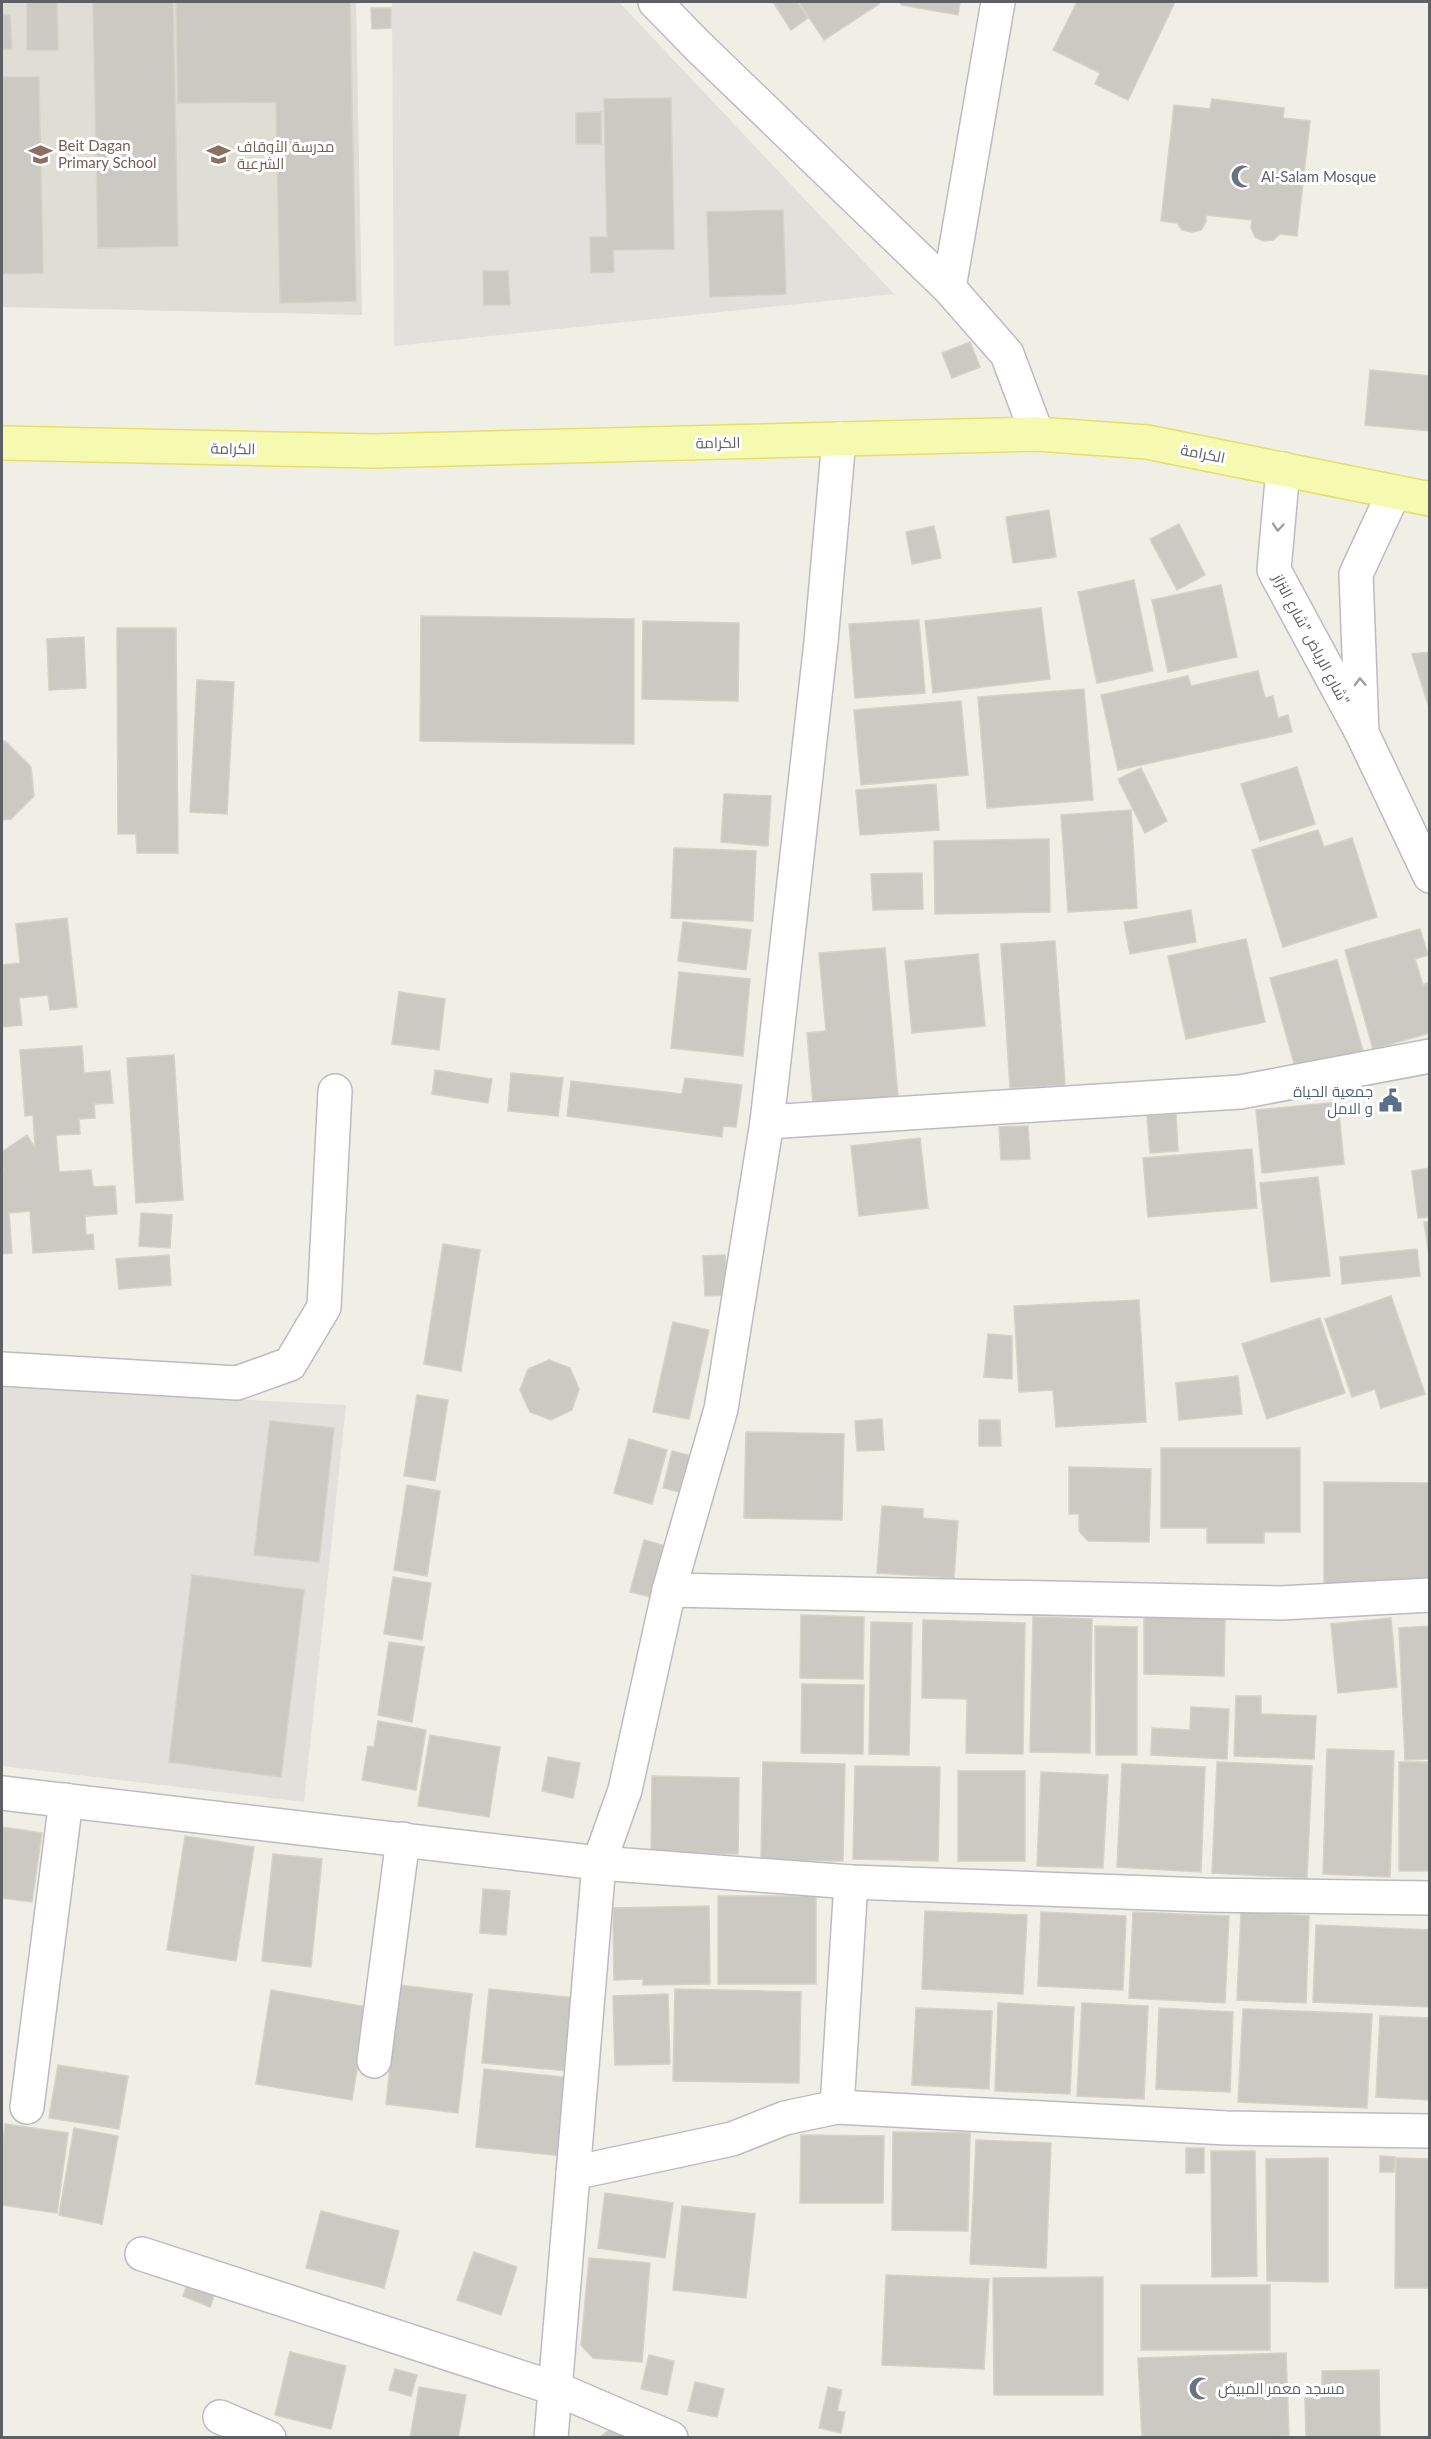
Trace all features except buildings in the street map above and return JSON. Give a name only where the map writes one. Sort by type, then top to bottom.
[{"type":"main road","name":"الكرامة","points":[[2,443],[374,451],[1037,434],[1147,442],[1430,499]]},
{"type":"street","points":[[655,2],[949,288],[1006,354],[1037,434]]},
{"type":"street","points":[[669,2],[698,46]]},
{"type":"street","points":[[949,288],[998,2]]},
{"type":"street","points":[[551,2438],[599,1863],[625,1790],[669,1590],[722,1408],[767,1122],[821,642],[839,439]]},
{"type":"street","name":"شارع الرياض \"شارع النزاز\"","points":[[1283,469],[1274,570],[1362,733],[1430,876]]},
{"type":"street","name":"شارع الرياض \"شارع النزاز\"","points":[[1362,733],[1356,574],[1394,492]]},
{"type":"street","points":[[767,1122],[1240,1092],[1430,1056]]},
{"type":"street","points":[[2,1369],[237,1383],[290,1364],[324,1307],[335,1091]]},
{"type":"street","points":[[669,1590],[1281,1603],[1430,1595]]},
{"type":"street","points":[[2,1793],[599,1863],[851,1882],[1205,1895],[1430,1898]]},
{"type":"street","points":[[27,2107],[66,1800]]},
{"type":"street","points":[[374,2061],[403,1839]]},
{"type":"street","points":[[837,2107],[851,1882]]},
{"type":"street","points":[[573,2173],[732,2139],[785,2118],[837,2107],[1227,2128],[1430,2132]]},
{"type":"street","points":[[142,2254],[556,2390],[671,2438]]},
{"type":"street","points":[[220,2417],[269,2438]]},
{"type":"shaded area","name":"مدرسة الأوقاف الشرعية","points":[[2,2],[356,2],[362,315],[2,307]]},
{"type":"shaded area","points":[[392,2],[619,2],[894,294],[394,346]]},
{"type":"shaded area","points":[[2,1387],[346,1405],[304,1802],[2,1766]]},
{"type":"place","name":"Beit Dagan Primary School","points":[[40,154]]},
{"type":"place","name":"مدرسة الأوقاف الشرعية","points":[[219,155]]},
{"type":"place","name":"Al-Salam Mosque","points":[[1243,176]]},
{"type":"place","name":"جمعية الحياة و الامل","points":[[1391,1100]]},
{"type":"place","name":"مسجد معمر المبيض","points":[[1200,2388]]}]
